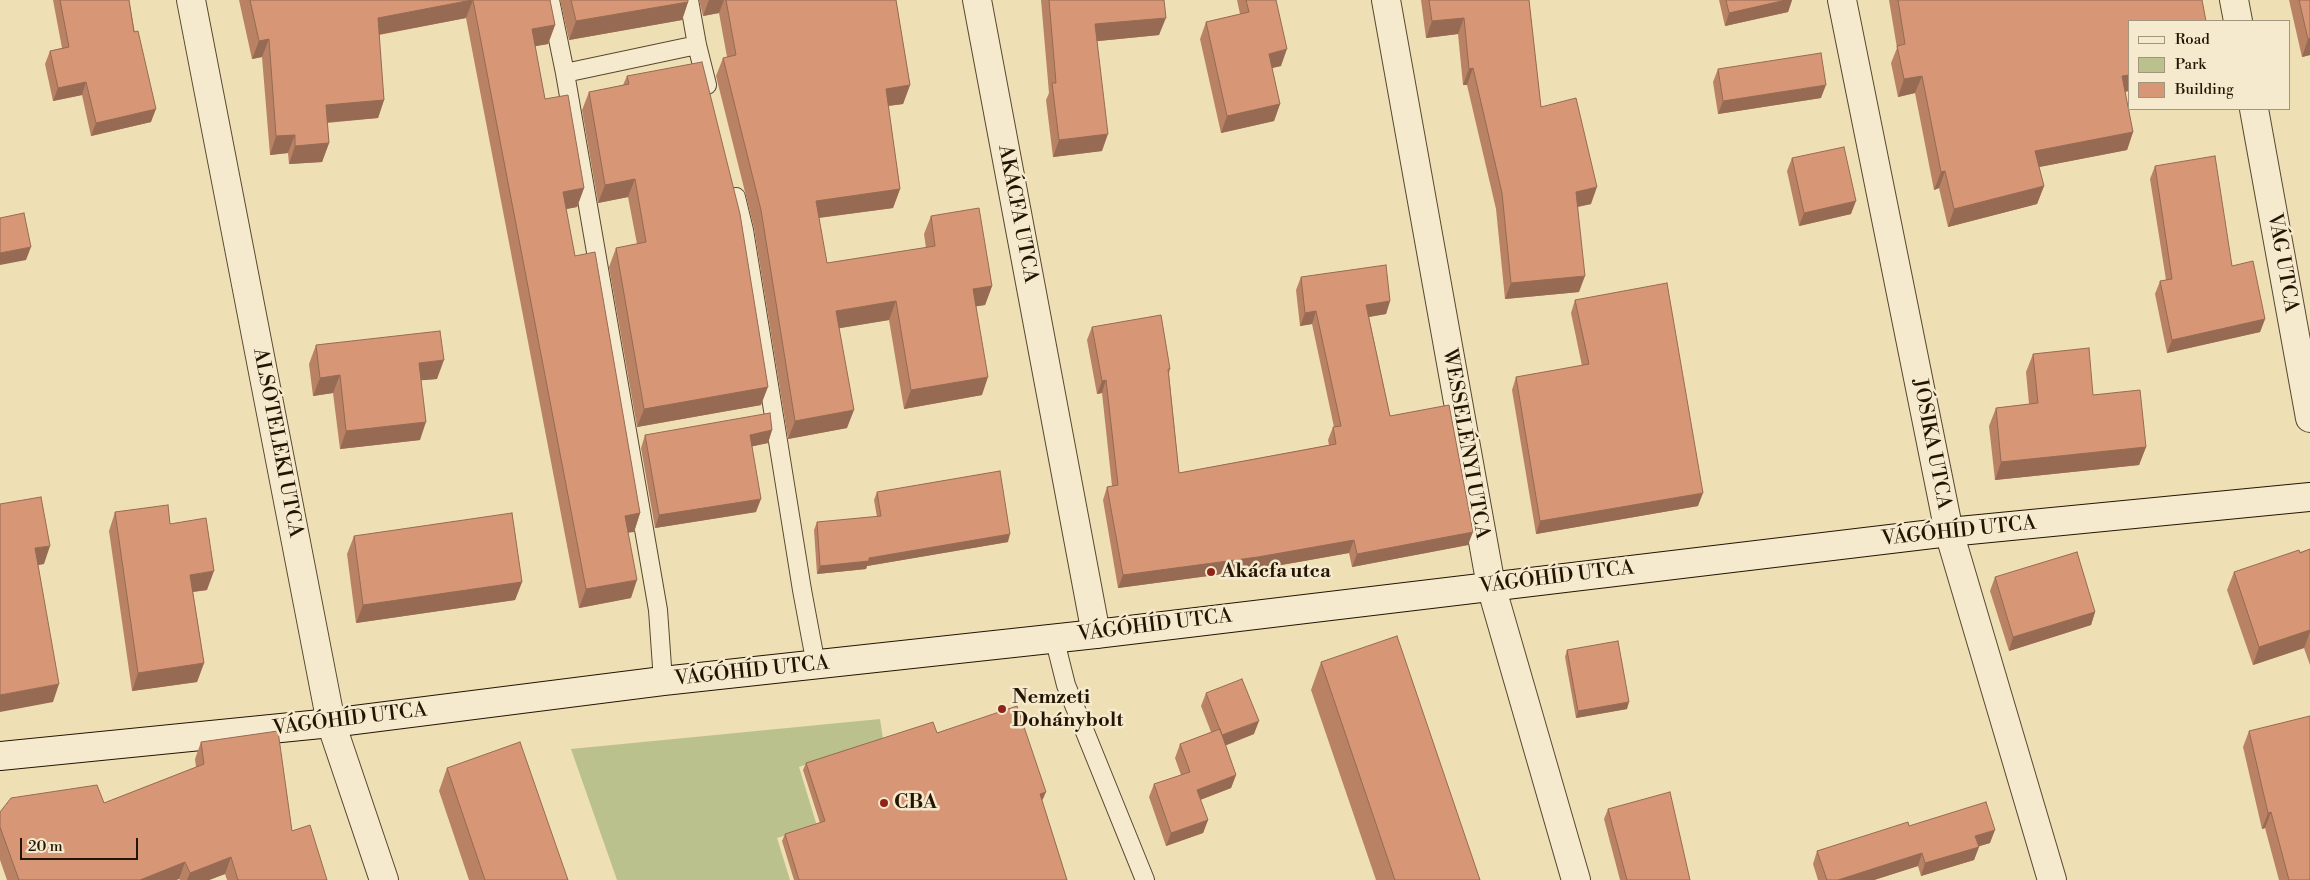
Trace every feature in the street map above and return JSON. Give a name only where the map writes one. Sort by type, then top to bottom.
[{"type":"street","name":"ALSÓTELEKI UTCA","points":[[191,0],[331,723],[384,880]]},
{"type":"street","name":"AKÁCFA UTCA","points":[[977,0],[1096,634]]},
{"type":"street","name":"WESSELÉNYI UTCA","points":[[1386,0],[1491,586],[1576,880]]},
{"type":"street","name":"JÓSIKA UTCA","points":[[1842,0],[1949,532],[2052,880]]},
{"type":"street","points":[[2234,0],[2238,20]]},
{"type":"street","name":"VÁG UTCA","points":[[2254,110],[2310,418]]},
{"type":"street","name":"VÁGÓHÍD UTCA","points":[[0,756],[331,723],[663,681],[1054,637],[1096,634],[1949,532],[2310,497]]},
{"type":"lane","points":[[550,0],[566,73],[658,610],[663,681]]},
{"type":"lane","points":[[689,0],[696,45],[711,101]]},
{"type":"lane","points":[[566,73],[696,45]]},
{"type":"lane","points":[[732,184],[744,230],[816,665]]},
{"type":"lane","points":[[754,417],[773,414]]},
{"type":"lane","points":[[629,439],[648,436]]},
{"type":"lane","points":[[1054,637],[1066,684],[1145,880]]},
{"type":"green space","points":[[880,719],[883,739],[799,767],[817,826],[777,838],[790,880],[617,880],[571,749]]},
{"type":"building","points":[[60,0],[129,0],[134,32],[138,31],[156,109],[96,123],[86,82],[58,88],[50,51],[69,47]]},
{"type":"building","points":[[250,0],[472,0],[378,18],[384,100],[326,105],[329,143],[295,146],[295,135],[276,136],[269,39],[259,41]]},
{"type":"building","points":[[473,0],[550,0],[555,25],[532,29],[545,99],[568,95],[584,188],[563,192],[575,256],[595,252],[640,513],[625,516],[637,580],[586,589]]},
{"type":"building","points":[[571,0],[688,0],[688,2],[576,21]]},
{"type":"building","points":[[726,0],[896,0],[910,85],[886,89],[900,189],[816,201],[827,263],[935,246],[931,216],[979,208],[992,286],[973,289],[988,377],[911,390],[896,301],[836,311],[854,410],[795,421],[761,210],[723,58],[736,55]]},
{"type":"building","points":[[1049,0],[1164,0],[1166,18],[1095,24],[1108,134],[1059,140],[1052,83],[1056,83]]},
{"type":"building","points":[[1246,0],[1276,0],[1287,49],[1269,54],[1280,104],[1227,116],[1206,22],[1249,12]]},
{"type":"building","points":[[1429,0],[1529,0],[1541,107],[1576,98],[1597,187],[1576,192],[1585,276],[1511,283],[1502,193],[1473,68],[1469,69],[1464,18],[1432,21]]},
{"type":"building","points":[[1726,0],[1786,0],[1729,13]]},
{"type":"building","points":[[1898,0],[2202,0],[2206,20],[2128,20],[2128,75],[2122,76],[2133,132],[2035,151],[2044,186],[1954,209],[1945,171],[1941,172],[1922,76],[1904,79],[1897,46],[1905,44]]},
{"type":"building","points":[[2299,0],[2310,0],[2310,38],[2308,39]]},
{"type":"building","points":[[1821,53],[1826,85],[1723,101],[1718,69]]},
{"type":"building","points":[[702,62],[740,214],[768,387],[644,409],[616,248],[646,242],[635,179],[605,185],[589,92],[629,84],[627,76]]},
{"type":"building","points":[[1844,147],[1856,201],[1804,213],[1792,158]]},
{"type":"building","points":[[2215,156],[2232,266],[2253,261],[2265,319],[2172,340],[2160,281],[2172,279],[2155,166]]},
{"type":"building","points":[[24,213],[31,247],[0,253],[0,218]]},
{"type":"building","points":[[1386,265],[1390,301],[1366,305],[1390,416],[1449,405],[1473,532],[1357,554],[1354,540],[1258,557],[1123,575],[1107,487],[1118,485],[1106,380],[1102,381],[1092,327],[1161,315],[1170,369],[1168,369],[1179,473],[1336,444],[1333,427],[1341,426],[1316,311],[1305,313],[1301,277]]},
{"type":"building","points":[[1667,283],[1703,493],[1540,521],[1516,377],[1589,364],[1575,300]]},
{"type":"building","points":[[440,331],[444,360],[419,363],[426,422],[346,431],[340,375],[320,378],[316,345]]},
{"type":"building","points":[[2089,348],[2093,395],[2140,390],[2146,447],[2001,462],[1996,408],[2038,403],[2033,354]]},
{"type":"building","points":[[770,413],[772,430],[750,435],[761,499],[659,515],[645,435]]},
{"type":"building","points":[[1000,471],[1010,534],[869,558],[869,561],[820,566],[817,522],[881,516],[877,492]]},
{"type":"building","points":[[41,497],[50,546],[35,548],[59,684],[0,695],[0,504]]},
{"type":"building","points":[[168,505],[170,524],[206,518],[214,571],[190,575],[204,663],[138,673],[115,512]]},
{"type":"building","points":[[512,513],[522,582],[363,605],[354,536]]},
{"type":"building","points":[[2310,549],[2310,630],[2259,647],[2234,572],[2299,550],[2300,553]]},
{"type":"building","points":[[2077,552],[2095,612],[2013,637],[1995,577]]},
{"type":"building","points":[[1397,636],[1480,880],[1395,880],[1321,662]]},
{"type":"building","points":[[1618,641],[1629,702],[1578,711],[1567,650]]},
{"type":"building","points":[[1242,679],[1259,721],[1222,735],[1206,693]]},
{"type":"building","name":"CBA","points":[[1017,706],[1046,792],[1040,794],[1067,880],[799,880],[785,834],[825,821],[806,763],[933,722],[937,733]]},
{"type":"building","points":[[2310,716],[2310,880],[2289,880],[2271,812],[2268,813],[2249,731]]},
{"type":"building","points":[[1220,729],[1236,775],[1197,790],[1208,820],[1171,833],[1154,784],[1190,772],[1180,744]]},
{"type":"building","points":[[278,731],[292,831],[310,825],[327,880],[238,880],[231,857],[190,873],[185,862],[140,880],[19,880],[0,827],[0,812],[11,798],[97,785],[104,803],[204,764],[201,742]]},
{"type":"building","points":[[520,742],[568,880],[485,880],[447,768]]},
{"type":"building","points":[[1670,792],[1690,880],[1627,880],[1608,809]]},
{"type":"building","points":[[1986,802],[1995,830],[1975,836],[1979,847],[1925,863],[1922,853],[1838,880],[1827,880],[1817,851],[1908,822],[1909,826]]},
{"type":"place","name":"Akácfa utca","points":[[1211,572]]},
{"type":"place","name":"Nemzeti Dohánybolt","points":[[1002,709]]},
{"type":"place","name":"CBA","points":[[884,803]]}]
